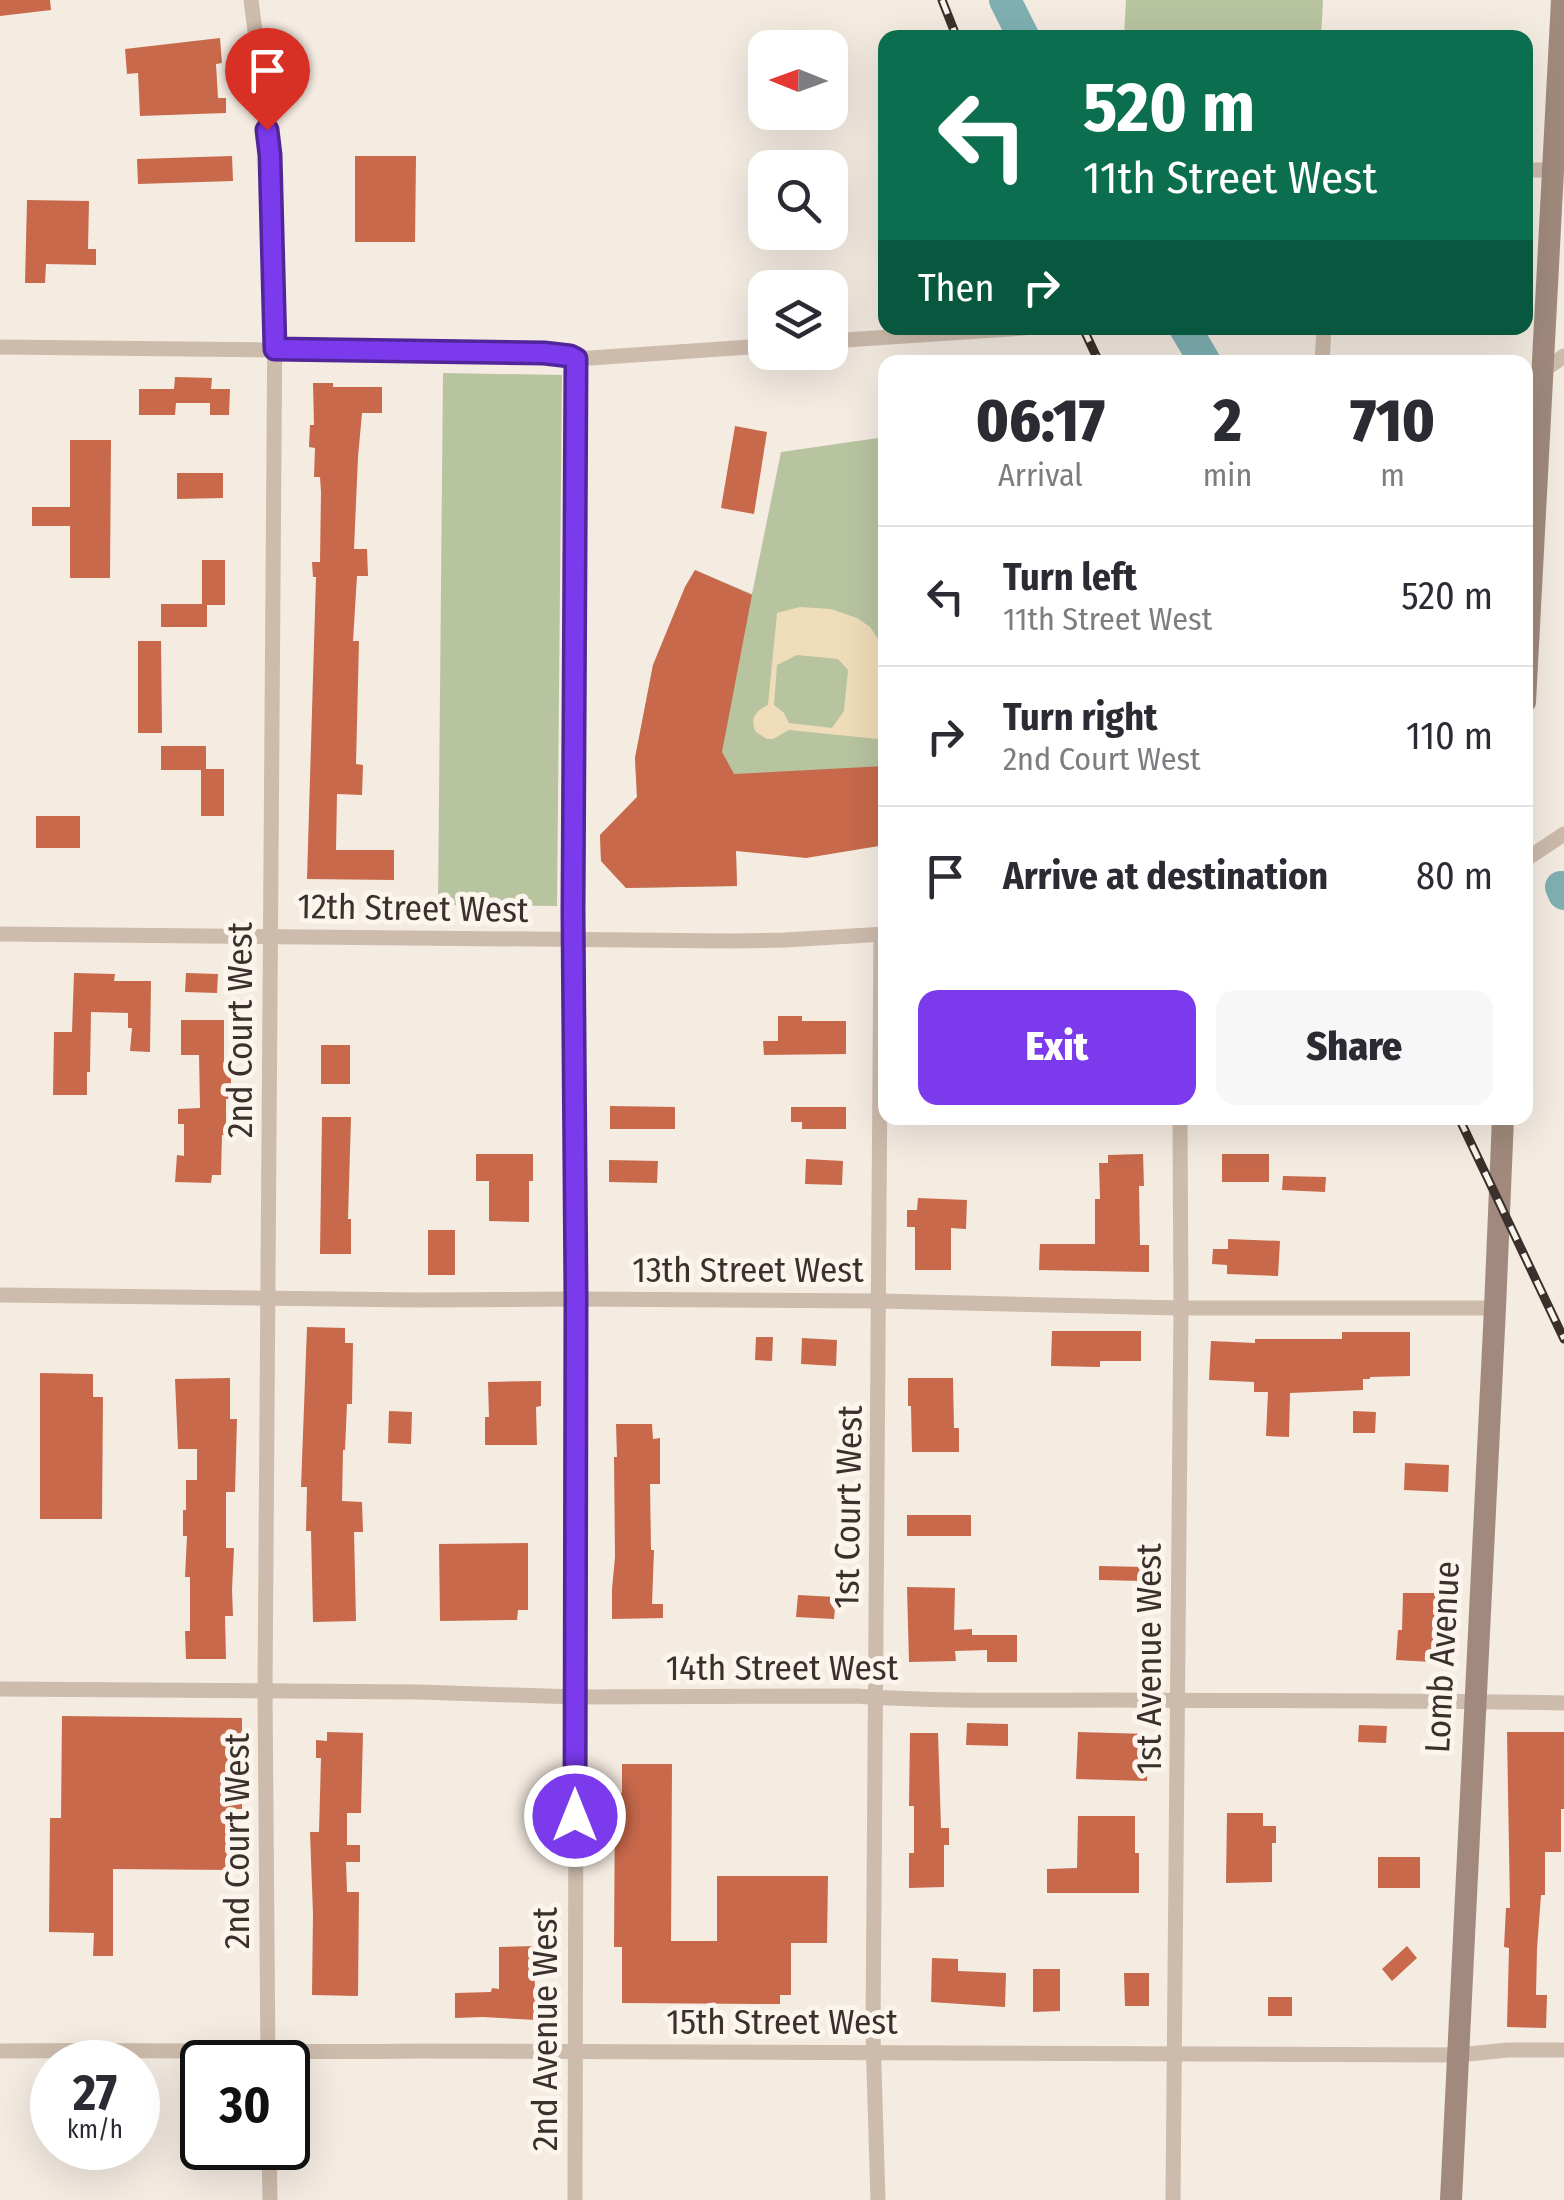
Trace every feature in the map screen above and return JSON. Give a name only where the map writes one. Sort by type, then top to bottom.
[{"type":"main road","points":[[1533,562],[1562,0]]},
{"type":"main road","name":"Lomb Avenue","points":[[1450,2200],[1503,1125]]},
{"type":"street","name":"2nd Court West","points":[[251,0],[270,155],[275,349],[265,1691],[268,2040]]},
{"type":"street","points":[[1533,170],[1554,170]]},
{"type":"street","points":[[848,340],[920,335]]},
{"type":"street","points":[[0,347],[544,353],[576,359],[748,347]]},
{"type":"street","points":[[1544,370],[1564,356]]},
{"type":"street","name":"2nd Avenue West","points":[[576,359],[576,2200]]},
{"type":"street","points":[[1533,855],[1564,834]]},
{"type":"street","name":"12th Street West","points":[[0,934],[573,940],[785,940],[878,934]]},
{"type":"street","name":"1st Court West","points":[[878,2200],[874,2034],[875,1697],[881,1125]]},
{"type":"street","name":"1st Avenue West","points":[[1173,2200],[1180,1125]]},
{"type":"street","name":"13th Street West","points":[[0,1295],[1495,1308]]},
{"type":"street","name":"14th Street West","points":[[0,1689],[576,1697],[1564,1702]]},
{"type":"street","name":"15th Street West","points":[[0,2051],[118,2049],[180,2053]]},
{"type":"street","name":"15th Street West","points":[[310,2056],[419,2050],[1174,2054],[1564,2050]]},
{"type":"street","points":[[269,2170],[270,2200]]},
{"type":"green space","points":[[1126,0],[1323,0],[1321,30],[1124,30]]},
{"type":"green space","points":[[443,373],[562,375],[557,906],[438,905]]},
{"type":"green space","points":[[878,438],[878,845],[685,846],[676,855],[736,856],[737,886],[626,888],[601,861],[600,835],[637,797],[635,758],[653,665],[695,570],[752,594],[781,452]]},
{"type":"sand","points":[[800,607],[831,609],[857,618],[878,639],[878,739],[789,730],[767,739],[756,732],[753,723],[768,705],[777,613]],"holes":[[[797,655],[838,659],[848,670],[844,711],[832,728],[789,723],[774,705],[777,665]]]},
{"type":"building","points":[[0,0],[50,0],[51,10],[0,16]]},
{"type":"building","points":[[220,38],[222,63],[216,64],[218,98],[226,98],[226,113],[140,116],[138,73],[127,74],[125,49]]},
{"type":"building","points":[[232,156],[233,181],[138,184],[137,159]]},
{"type":"building","points":[[355,156],[416,156],[415,242],[355,242]]},
{"type":"building","points":[[27,200],[89,201],[88,249],[96,249],[96,265],[46,264],[45,283],[25,283]]},
{"type":"building","points":[[175,377],[212,378],[211,389],[230,389],[229,415],[210,415],[210,403],[176,403],[175,415],[139,415],[139,389],[174,389]]},
{"type":"building","points":[[313,383],[382,387],[382,413],[362,413],[358,457],[354,549],[367,549],[368,576],[357,576],[353,641],[359,641],[356,764],[363,765],[362,795],[337,794],[336,850],[394,850],[394,880],[307,879],[316,577],[312,562],[320,562],[321,492],[320,477],[314,477],[315,448],[309,447],[310,425],[314,425]]},
{"type":"building","points":[[735,426],[767,432],[754,514],[721,508]]},
{"type":"building","points":[[70,440],[111,440],[110,578],[70,578],[70,526],[32,526],[32,507],[70,507]]},
{"type":"building","points":[[177,473],[223,473],[223,498],[177,499]]},
{"type":"building","points":[[202,560],[225,560],[225,605],[207,605],[207,627],[161,627],[161,604],[202,604]]},
{"type":"building","points":[[695,570],[752,595],[722,752],[734,774],[878,766],[878,846],[806,858],[736,851],[737,886],[626,888],[601,861],[600,835],[637,797],[635,758],[653,665]]},
{"type":"building","points":[[138,641],[161,641],[162,733],[138,733]]},
{"type":"building","points":[[161,746],[206,746],[206,769],[224,769],[224,816],[201,816],[201,770],[161,770]]},
{"type":"building","points":[[36,816],[80,816],[80,848],[36,848]]},
{"type":"building","points":[[74,973],[115,974],[114,981],[151,981],[150,1052],[130,1051],[132,1028],[128,1028],[128,1013],[91,1012],[87,1095],[53,1095],[54,1032],[72,1032]]},
{"type":"building","points":[[186,973],[218,974],[217,993],[185,992]]},
{"type":"building","points":[[778,1016],[802,1016],[802,1021],[846,1021],[846,1054],[764,1055],[763,1041],[778,1041]]},
{"type":"building","points":[[181,1020],[224,1020],[224,1068],[231,1068],[231,1099],[226,1099],[221,1175],[212,1175],[211,1183],[175,1182],[177,1155],[184,1156],[184,1124],[178,1124],[178,1109],[200,1108],[199,1055],[181,1055]]},
{"type":"building","points":[[321,1045],[350,1045],[350,1084],[321,1084]]},
{"type":"building","points":[[610,1106],[675,1107],[675,1129],[610,1129]]},
{"type":"building","points":[[791,1107],[846,1107],[846,1129],[802,1129],[802,1122],[791,1122]]},
{"type":"building","points":[[322,1117],[351,1117],[351,1254],[320,1254]]},
{"type":"building","points":[[476,1154],[533,1154],[529,1222],[489,1221],[489,1181],[476,1181]]},
{"type":"building","points":[[1143,1154],[1140,1245],[1149,1245],[1149,1272],[1039,1270],[1040,1244],[1095,1244],[1099,1163],[1108,1163],[1108,1155]]},
{"type":"building","points":[[1222,1154],[1269,1154],[1269,1182],[1222,1182]]},
{"type":"building","points":[[806,1159],[843,1161],[842,1185],[805,1184]]},
{"type":"building","points":[[609,1160],[658,1161],[657,1183],[609,1182]]},
{"type":"building","points":[[1283,1176],[1326,1177],[1325,1192],[1282,1190]]},
{"type":"building","points":[[918,1198],[967,1200],[966,1229],[951,1228],[951,1270],[915,1270],[915,1227],[907,1227],[907,1210],[917,1210]]},
{"type":"building","points":[[428,1230],[455,1230],[455,1275],[428,1275]]},
{"type":"building","points":[[1228,1239],[1280,1241],[1278,1276],[1227,1274],[1227,1265],[1212,1264],[1213,1249],[1228,1249]]},
{"type":"building","points":[[307,1327],[345,1328],[345,1343],[353,1343],[352,1404],[347,1404],[342,1501],[362,1502],[363,1532],[354,1532],[356,1621],[313,1622],[311,1531],[306,1531],[307,1487],[301,1487]]},
{"type":"building","points":[[1052,1331],[1141,1331],[1141,1361],[1100,1361],[1100,1367],[1051,1366]]},
{"type":"building","points":[[1342,1332],[1410,1332],[1410,1376],[1363,1379],[1363,1390],[1290,1393],[1289,1437],[1266,1436],[1268,1392],[1254,1392],[1254,1382],[1209,1380],[1211,1341],[1342,1339]]},
{"type":"building","points":[[756,1337],[773,1337],[772,1361],[755,1360]]},
{"type":"building","points":[[802,1338],[837,1340],[836,1366],[801,1364]]},
{"type":"building","points":[[40,1373],[93,1374],[93,1397],[103,1397],[102,1519],[40,1519]]},
{"type":"building","points":[[230,1378],[230,1419],[237,1419],[235,1492],[226,1492],[226,1548],[234,1548],[233,1616],[225,1616],[226,1659],[186,1659],[190,1577],[185,1577],[187,1536],[183,1536],[183,1510],[186,1480],[197,1480],[197,1449],[178,1449],[175,1379]]},
{"type":"building","points":[[908,1378],[953,1378],[954,1428],[959,1428],[959,1452],[912,1452]]},
{"type":"building","points":[[541,1381],[541,1406],[536,1407],[537,1445],[485,1445],[488,1382]]},
{"type":"building","points":[[389,1411],[412,1412],[411,1444],[388,1443]]},
{"type":"building","points":[[1353,1411],[1376,1412],[1375,1433],[1353,1433]]},
{"type":"building","points":[[616,1424],[652,1424],[653,1439],[660,1438],[660,1484],[650,1484],[651,1550],[652,1604],[663,1604],[663,1618],[612,1619]]},
{"type":"building","points":[[1405,1463],[1449,1465],[1448,1492],[1404,1490]]},
{"type":"building","points":[[907,1515],[971,1515],[971,1536],[907,1536]]},
{"type":"building","points":[[528,1543],[528,1610],[518,1610],[517,1620],[440,1621],[439,1544]]},
{"type":"building","points":[[1099,1566],[1144,1567],[1144,1581],[1099,1580]]},
{"type":"building","points":[[907,1587],[955,1588],[954,1630],[972,1629],[972,1635],[1017,1635],[1017,1662],[987,1662],[987,1650],[955,1651],[956,1661],[909,1662]]},
{"type":"building","points":[[1403,1593],[1438,1593],[1437,1646],[1433,1646],[1432,1662],[1396,1660]]},
{"type":"building","points":[[798,1595],[836,1597],[834,1619],[796,1617]]},
{"type":"building","points":[[62,1716],[242,1718],[242,1809],[230,1809],[229,1870],[113,1869],[113,1956],[93,1956],[94,1933],[49,1932],[50,1818],[61,1818]]},
{"type":"building","points":[[967,1723],[1008,1724],[1008,1746],[966,1745]]},
{"type":"building","points":[[1359,1725],[1387,1726],[1386,1743],[1358,1742]]},
{"type":"building","points":[[327,1732],[363,1733],[361,1813],[347,1813],[347,1845],[360,1845],[360,1862],[346,1862],[347,1892],[359,1892],[358,1996],[312,1995],[310,1832],[319,1832],[321,1758],[316,1758],[316,1740],[327,1741]]},
{"type":"building","points":[[1078,1732],[1149,1734],[1147,1781],[1076,1779]]},
{"type":"building","points":[[1507,1732],[1564,1732],[1561,1852],[1545,1852],[1545,1895],[1541,1895],[1537,1949],[1536,1995],[1547,1995],[1546,2028],[1507,2027]]},
{"type":"building","points":[[910,1733],[938,1733],[941,1828],[949,1828],[949,1845],[944,1845],[944,1887],[909,1888],[909,1853],[914,1853],[914,1806],[909,1806]]},
{"type":"building","points":[[622,1764],[672,1764],[671,1941],[717,1941],[717,1876],[828,1876],[827,1943],[791,1943],[791,1995],[780,1995],[780,2004],[622,2003],[622,1947],[614,1947],[615,1792],[622,1793]]},
{"type":"building","points":[[1227,1813],[1263,1813],[1263,1826],[1276,1826],[1272,1882],[1226,1883]]},
{"type":"building","points":[[1078,1816],[1135,1816],[1139,1893],[1047,1893],[1047,1869],[1077,1868]]},
{"type":"building","points":[[1378,1857],[1420,1857],[1420,1888],[1378,1888]]},
{"type":"building","points":[[534,1946],[537,2020],[455,2018],[455,1993],[499,1989],[499,1947]]},
{"type":"building","points":[[1407,1946],[1417,1958],[1392,1981],[1382,1969]]},
{"type":"building","points":[[932,1958],[958,1959],[958,1971],[1006,1973],[1005,2007],[931,2002]]},
{"type":"building","points":[[1033,1969],[1060,1969],[1060,2011],[1033,2012]]},
{"type":"building","points":[[1124,1973],[1149,1973],[1149,2006],[1125,2006]]},
{"type":"building","points":[[1268,1997],[1292,1997],[1292,2016],[1268,2016]]},
{"type":"waterway","points":[[1005,0],[1020,30]]},
{"type":"waterway","points":[[1189,335],[1201,355]]},
{"type":"waterway","points":[[1561,887],[1564,894]]},
{"type":"railway","points":[[942,0],[954,30]]},
{"type":"railway","points":[[1086,335],[1096,355]]},
{"type":"railway","points":[[1462,1125],[1564,1339]]},
{"type":"route","points":[[267,130],[275,349],[544,353],[576,359],[575,1816]]}]
